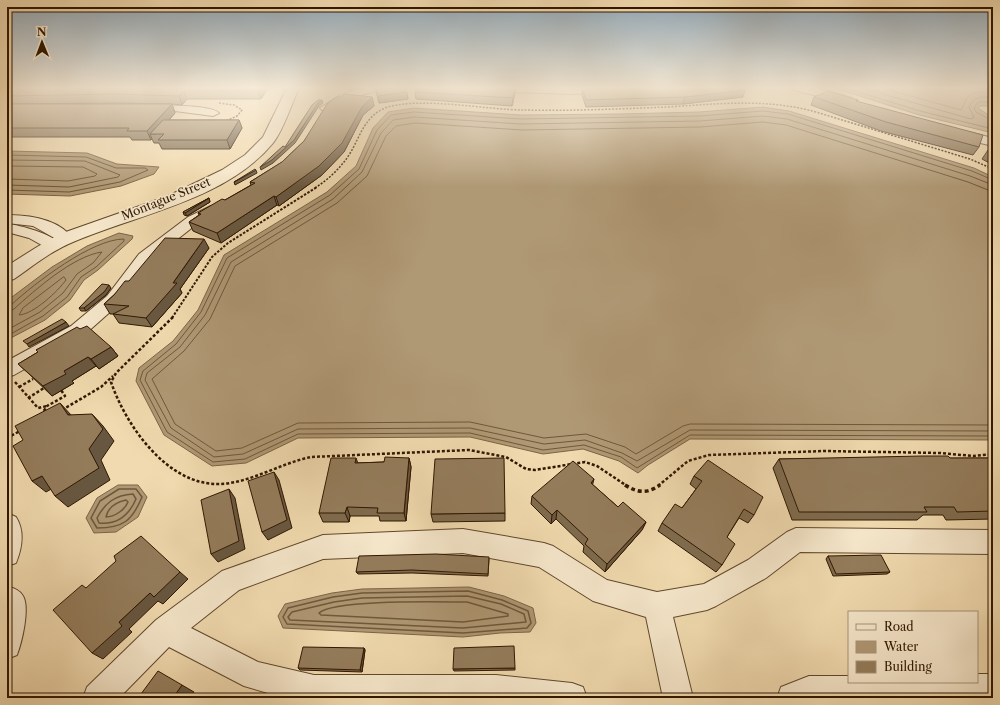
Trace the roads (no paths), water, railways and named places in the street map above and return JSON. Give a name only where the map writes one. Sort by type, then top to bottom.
[{"type":"street","name":"Montague Street","points":[[7,275],[59,242],[199,188],[235,168],[245,162],[268,140],[278,121]]},
{"type":"street","points":[[941,129],[993,142]]},
{"type":"street","points":[[8,370],[77,331],[113,300],[145,257],[193,220],[223,203]]},
{"type":"street","points":[[7,219],[45,224],[52,228],[59,242]]},
{"type":"street","points":[[7,228],[59,242]]},
{"type":"street","points":[[7,525],[10,530],[7,554]]},
{"type":"street","points":[[98,698],[166,630],[231,580],[323,547],[463,541],[544,555],[602,592],[657,606],[708,597],[757,569],[796,540],[993,542]]},
{"type":"street","points":[[7,599],[13,604],[7,645]]},
{"type":"street","points":[[657,606],[678,698]]},
{"type":"street","points":[[166,630],[254,676],[314,690],[496,690],[572,698]]},
{"type":"street","points":[[792,698],[809,692],[993,689]]},
{"type":"water","points":[[380,121],[821,121],[974,168],[993,177],[993,440],[690,439],[648,465],[638,473],[619,461],[583,449],[543,454],[470,437],[298,438],[246,463],[212,466],[164,435],[136,381],[139,368],[173,341],[198,310],[224,255],[327,192],[356,166],[373,128]]},
{"type":"water","points":[[943,121],[993,121],[993,133]]},
{"type":"water","points":[[7,151],[87,153],[117,164],[159,167],[154,174],[121,186],[70,196],[7,194]]},
{"type":"water","points":[[119,233],[133,236],[132,239],[98,270],[84,280],[70,300],[45,320],[7,340],[7,304],[12,297],[52,267],[87,246]]},
{"type":"water","points":[[118,485],[138,485],[147,497],[138,517],[116,532],[94,533],[86,518],[97,498]]},
{"type":"water","points":[[469,587],[504,596],[533,608],[536,623],[530,632],[500,633],[463,637],[283,628],[278,616],[285,604],[332,593],[362,589]]}]
